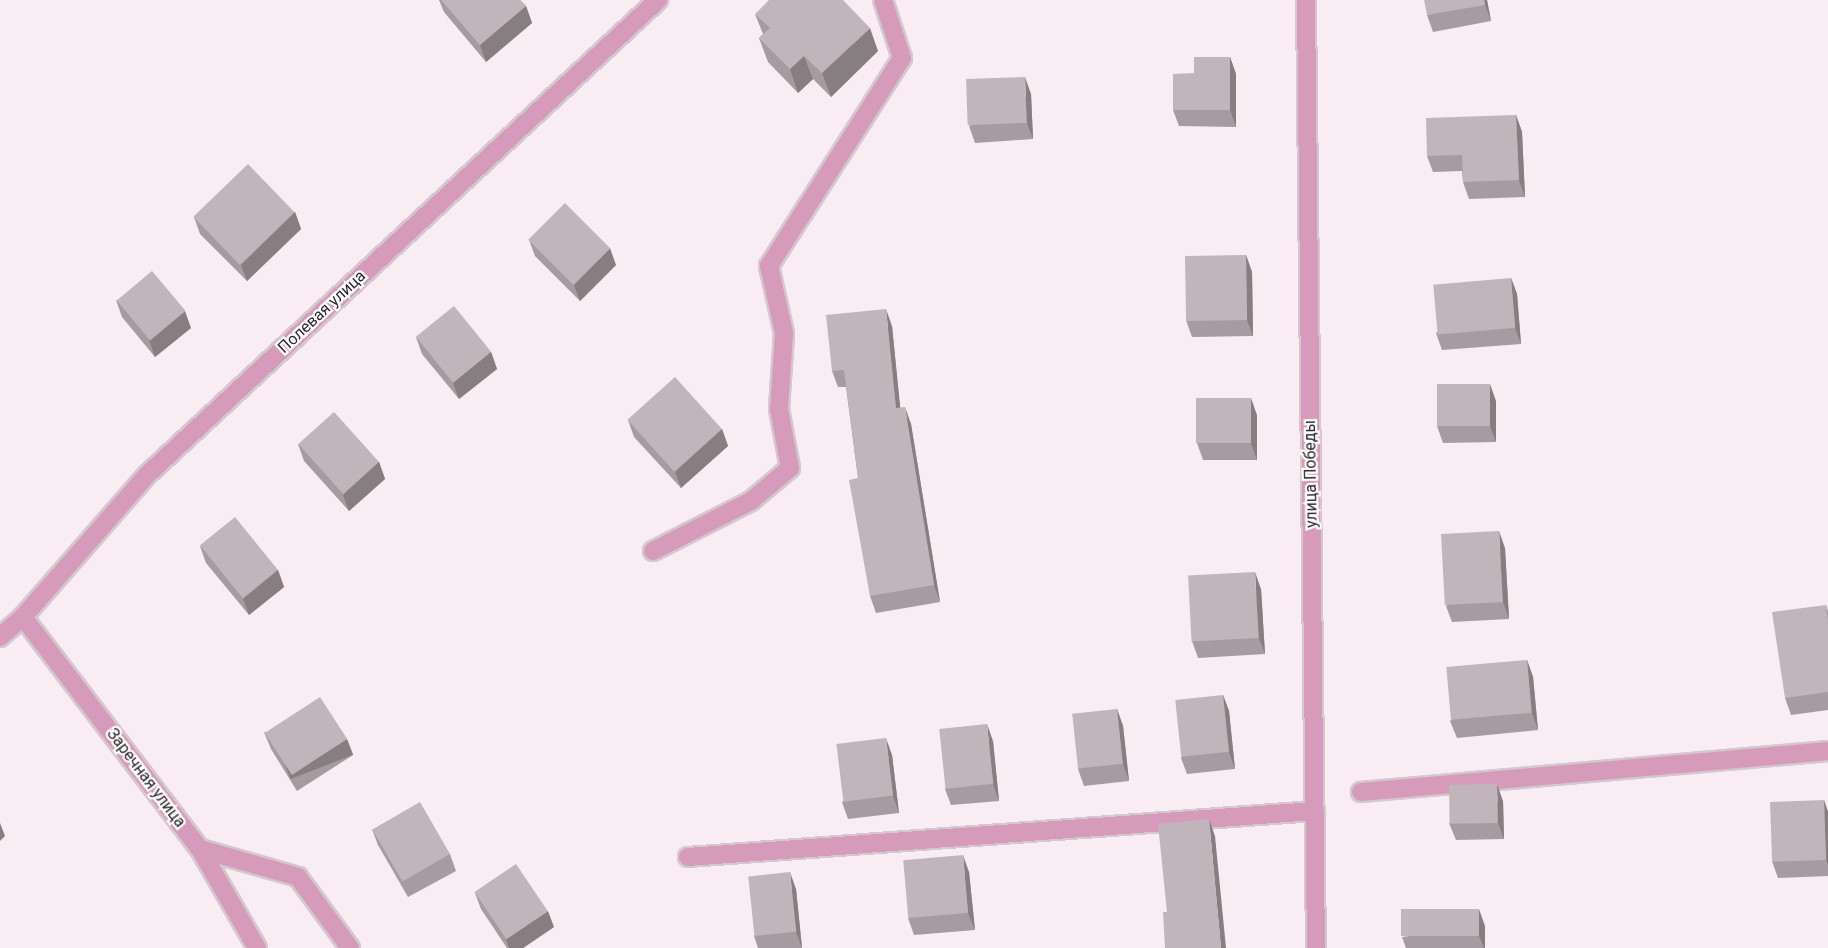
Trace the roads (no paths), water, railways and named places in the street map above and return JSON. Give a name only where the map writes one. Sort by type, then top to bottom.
[{"type":"street","name":"Полевая улица","points":[[0,637],[23,617],[147,475],[658,0]]},
{"type":"street","points":[[653,551],[751,501],[790,468],[779,409],[784,333],[769,266],[902,58],[883,0]]},
{"type":"street","name":"улица Победы","points":[[1306,0],[1316,948]]},
{"type":"street","name":"Заречная улица","points":[[23,617],[200,849],[257,948]]},
{"type":"street","points":[[1361,792],[1828,751]]},
{"type":"street","points":[[688,857],[1315,811]]},
{"type":"street","points":[[200,849],[298,877],[350,948]]}]
